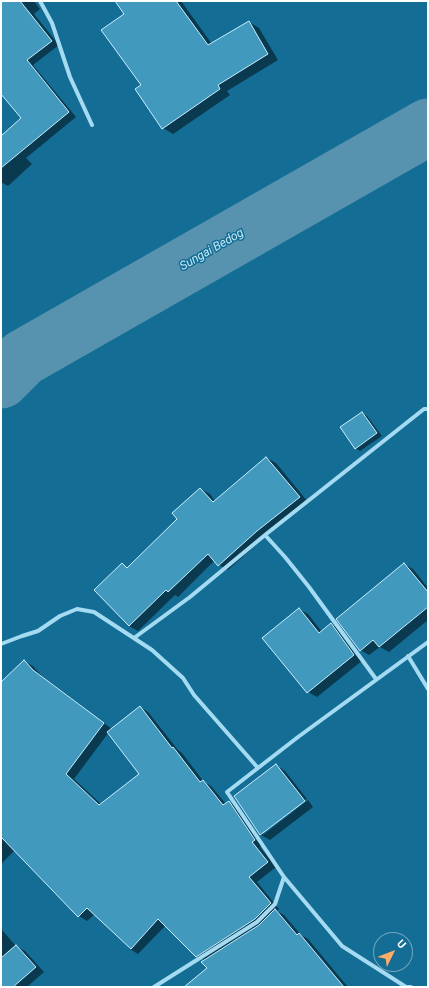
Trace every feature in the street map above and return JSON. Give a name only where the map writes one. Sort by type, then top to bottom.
[{"type":"street","points":[[40,1],[52,22],[70,77],[92,125]]},
{"type":"street","points":[[134,638],[190,597],[265,535],[424,409],[428,409]]},
{"type":"street","points":[[265,535],[285,557],[376,679]]},
{"type":"street","points":[[1,644],[38,631],[60,616],[77,609],[94,612],[152,650],[182,678],[194,695],[258,768]]},
{"type":"street","points":[[411,987],[406,987],[342,946],[284,876],[227,792],[298,737],[428,642]]},
{"type":"street","points":[[408,656],[428,689]]},
{"type":"street","points":[[154,987],[257,922],[275,904],[284,876]]},
{"type":"building","points":[[1,1],[20,1],[52,41],[27,60],[69,112],[1,168],[1,136],[21,118],[1,94]]},
{"type":"building","points":[[115,1],[176,1],[208,45],[249,21],[268,54],[218,85],[220,89],[162,129],[135,89],[141,85],[101,30],[124,14]]},
{"type":"building","points":[[362,412],[377,433],[355,449],[340,427]]},
{"type":"building","points":[[266,457],[300,497],[257,531],[218,566],[208,554],[168,592],[166,590],[129,626],[94,590],[122,563],[127,568],[177,519],[172,513],[200,488],[213,502]]},
{"type":"building","points":[[404,563],[428,592],[428,607],[379,647],[373,640],[360,651],[336,619]]},
{"type":"building","points":[[299,608],[319,633],[331,623],[354,655],[307,693],[262,638]]},
{"type":"building","points":[[24,660],[33,670],[104,723],[66,774],[99,805],[139,774],[107,732],[140,706],[200,782],[203,780],[223,805],[229,801],[255,840],[252,842],[268,862],[249,877],[271,903],[255,919],[196,957],[158,919],[131,949],[87,908],[78,917],[1,837],[1,682]]},
{"type":"building","points":[[276,764],[305,801],[260,835],[234,796]]},
{"type":"building","points":[[275,909],[297,935],[299,933],[344,987],[184,987],[207,968],[201,962],[259,925]]},
{"type":"building","points":[[16,945],[36,967],[13,987],[1,987],[1,958]]},
{"type":"waterway","name":"Sungai Bedog","points":[[1,380],[23,358],[428,127]]}]
